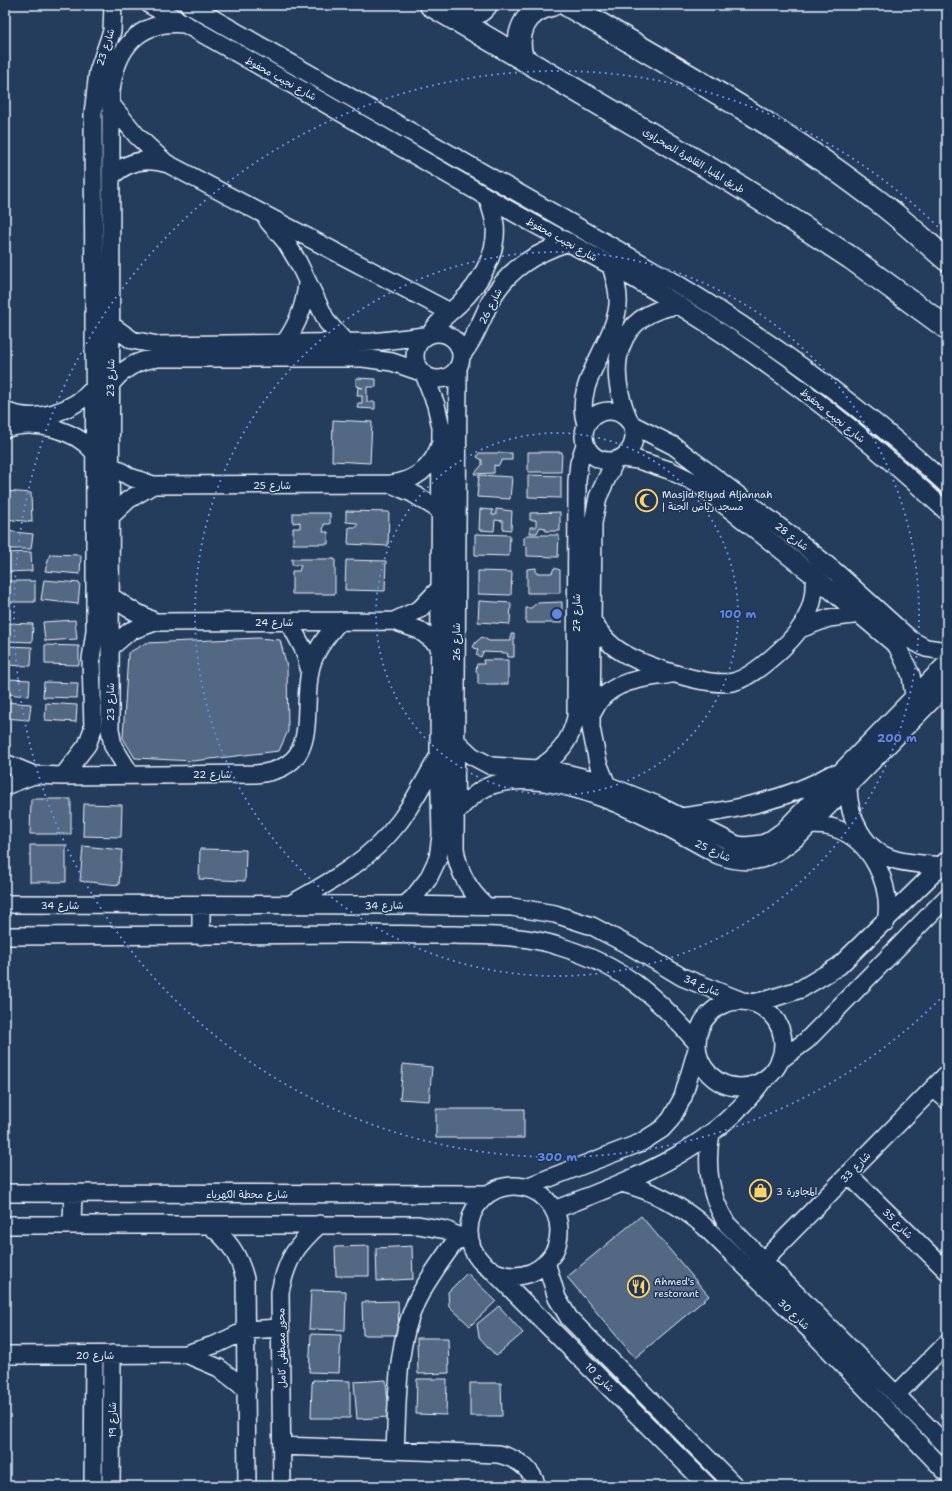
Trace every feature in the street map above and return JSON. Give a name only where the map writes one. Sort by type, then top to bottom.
[{"type":"highway","points":[[438,9],[457,16],[470,16],[482,10],[486,5]]},
{"type":"highway","points":[[522,58],[519,46],[520,34],[524,22],[532,13],[543,7],[551,5]]},
{"type":"highway","points":[[563,5],[567,5],[710,89],[788,138],[883,205],[947,260]]},
{"type":"highway","name":"طريق المنيا, القاهرة الصحراوى","points":[[438,9],[729,180],[851,258],[947,328]]},
{"type":"street","name":"شارع 23","points":[[113,5],[112,31],[107,65],[110,103],[111,325],[94,452],[102,561],[109,595],[111,738],[117,753],[131,775]]},
{"type":"street","name":"شارع نجيب محفوظ","points":[[150,5],[351,117],[488,198],[569,242],[678,305],[763,361],[844,422],[947,512]]},
{"type":"street","name":"شارع نجيب محفوظ","points":[[189,5],[674,282],[734,318],[816,376],[898,441],[947,485]]},
{"type":"street","name":"شارع 23","points":[[63,776],[82,752],[91,737],[93,729],[91,659],[102,561],[110,517],[109,464],[102,387],[93,114],[96,81],[107,65],[138,35],[147,30],[166,24],[186,24]]},
{"type":"street","points":[[351,117],[360,102]]},
{"type":"street","points":[[110,103],[137,136],[168,164]]},
{"type":"street","points":[[111,177],[122,168],[135,162],[152,160],[168,164],[450,312]]},
{"type":"street","points":[[423,373],[415,360],[415,353],[420,341],[428,335],[439,321],[460,304],[475,285],[492,251],[495,225],[488,198]]},
{"type":"street","points":[[254,209],[271,224],[286,242],[298,262],[327,322],[345,350]]},
{"type":"street","name":"شارع 26","points":[[405,905],[418,893],[428,879],[448,835],[455,814],[456,742],[448,545],[459,362],[473,339],[491,301],[507,277],[528,259],[541,252],[569,242]]},
{"type":"street","points":[[611,266],[618,291],[617,314],[584,394],[582,410],[586,424],[584,438],[585,445],[594,456],[601,460],[618,459],[631,449],[634,443],[634,436],[620,396],[616,376],[618,354],[622,343],[631,329],[641,318],[659,309],[678,305]]},
{"type":"street","points":[[285,342],[292,332],[303,309],[307,283]]},
{"type":"street","points":[[5,429],[34,421],[72,406],[134,364],[167,352],[285,342],[345,350],[392,362],[436,379],[448,376],[459,362],[460,349],[452,337],[439,332],[345,350],[167,352],[124,336],[111,325]]},
{"type":"street","name":"شارع 26","points":[[423,373],[436,405],[440,427],[441,511],[448,545],[440,588],[439,755],[448,835],[460,872],[471,890],[486,906]]},
{"type":"street","points":[[844,422],[856,408]]},
{"type":"street","points":[[5,411],[71,435],[88,445],[94,452]]},
{"type":"street","points":[[586,424],[596,414],[603,411],[617,412],[630,422]]},
{"type":"street","name":"شارع 28","points":[[630,422],[674,446],[754,517],[814,576],[861,614],[894,634],[916,644],[926,648],[947,651]]},
{"type":"street","name":"شارع 25","points":[[109,464],[130,477],[153,485],[390,484],[407,481],[421,473],[434,460],[441,443]]},
{"type":"street","name":"شارع 27","points":[[539,768],[557,755],[564,747],[574,728],[584,717],[592,620],[585,523],[578,472],[585,445]]},
{"type":"street","name":"شارع 28","points":[[618,459],[653,464],[684,476],[754,517],[837,573],[894,634],[897,646],[907,665],[914,696]]},
{"type":"street","name":"شارع 27","points":[[607,785],[584,717],[585,523],[618,459]]},
{"type":"street","name":"شارع 25","points":[[390,484],[412,493],[441,511]]},
{"type":"street","points":[[110,517],[128,500],[153,485]]},
{"type":"street","points":[[592,620],[605,639],[624,653],[674,673],[716,683],[725,683],[744,678],[763,666],[800,629],[812,604],[814,576]]},
{"type":"street","name":"شارع 24","points":[[394,621],[420,608],[440,588]]},
{"type":"street","name":"شارع 24","points":[[109,595],[128,608],[155,622]]},
{"type":"street","points":[[800,629],[829,618],[861,614]]},
{"type":"street","name":"شارع 24","points":[[110,648],[130,631],[155,622],[394,621],[419,630],[440,646]]},
{"type":"street","name":"شارع 22","points":[[289,622],[304,650],[310,671]]},
{"type":"street","name":"شارع 22","points":[[5,763],[34,775],[63,776],[256,774],[269,773],[284,767],[301,750],[306,735],[310,671],[318,649],[340,622]]},
{"type":"street","name":"شارع 25","points":[[456,742],[472,756],[491,766],[600,797],[711,842],[729,842],[745,846],[770,841],[783,831],[947,663]]},
{"type":"street","points":[[584,717],[606,694],[622,684],[674,673]]},
{"type":"street","name":"شارع 25","points":[[455,814],[470,798],[488,787],[539,768],[567,772],[607,785],[681,817],[730,859],[743,861],[770,857],[786,847],[809,825],[947,685]]},
{"type":"street","points":[[92,701],[110,700]]},
{"type":"street","points":[[288,906],[347,872],[376,848],[411,805],[439,755]]},
{"type":"street","points":[[681,817],[738,809],[775,799],[810,785],[844,768]]},
{"type":"street","name":"شارع 22","points":[[5,786],[34,775]]},
{"type":"street","points":[[848,786],[852,816],[883,878],[888,905],[886,922]]},
{"type":"street","points":[[809,825],[825,826],[840,830],[895,860],[944,863]]},
{"type":"street","points":[[526,1187],[640,1143],[662,1129],[678,1109],[683,1097],[701,1026],[710,1012],[730,1002],[747,1002],[787,994],[829,974],[848,960],[944,863]]},
{"type":"street","points":[[779,1061],[806,1041],[947,897]]},
{"type":"street","name":"شارع 34","points":[[5,904],[201,906],[405,905],[486,906],[534,910],[575,919],[613,936],[682,977],[747,1002]]},
{"type":"street","points":[[201,906],[201,936]]},
{"type":"street","points":[[5,936],[384,934],[493,936],[530,939],[558,945],[614,968],[636,982],[658,1000],[696,1046],[701,1063],[709,1074],[721,1083],[735,1087],[750,1086],[763,1080]]},
{"type":"street","points":[[554,1210],[655,1168],[711,1133],[736,1113],[763,1080],[773,1072],[779,1061],[782,1049],[782,1037],[779,1026],[772,1016],[763,1008],[747,1002]]},
{"type":"street","name":"شارع 33","points":[[763,1261],[947,1074]]},
{"type":"street","points":[[933,1088],[947,1100]]},
{"type":"street","name":"شارع 30","points":[[711,1133],[708,1154],[710,1188],[720,1214],[726,1224],[947,1446]]},
{"type":"street","name":"شارع 35","points":[[848,1174],[947,1271]]},
{"type":"street","name":"شارع 30","points":[[622,1183],[652,1192],[666,1199],[692,1216],[704,1226],[945,1466]]},
{"type":"street","points":[[5,1225],[418,1225],[432,1227],[465,1239],[483,1262],[491,1269],[505,1274],[520,1275],[534,1271],[546,1262],[553,1254],[558,1243],[559,1232],[554,1210],[547,1200],[538,1192],[526,1187],[513,1186],[500,1188],[488,1194],[479,1204],[472,1216],[470,1229],[465,1239],[425,1286],[408,1323],[400,1363],[395,1450]]},
{"type":"street","name":"شارع محطة الكهرباء","points":[[5,1193],[488,1194]]},
{"type":"street","points":[[72,1224],[73,1193]]},
{"type":"street","points":[[704,1226],[720,1214]]},
{"type":"street","name":"محور مصطفى كامل","points":[[282,1486],[280,1292],[287,1265],[301,1241],[320,1224]]},
{"type":"street","points":[[209,1225],[229,1243],[242,1266],[246,1292],[247,1486]]},
{"type":"street","name":"شارع 10","points":[[546,1262],[557,1298],[569,1318],[735,1486]]},
{"type":"street","name":"شارع 10","points":[[491,1269],[708,1486]]},
{"type":"street","points":[[247,1330],[280,1328]]},
{"type":"street","name":"شارع 20","points":[[5,1355],[186,1354],[217,1344],[247,1330]]},
{"type":"street","points":[[896,1395],[947,1342]]},
{"type":"street","name":"شارع 19","points":[[111,1486],[112,1354]]},
{"type":"street","name":"شارع 20","points":[[186,1354],[219,1368],[247,1390]]},
{"type":"street","name":"شارع 19","points":[[93,1485],[94,1355]]},
{"type":"street","points":[[282,1446],[498,1454],[507,1456],[523,1465],[530,1473],[537,1486]]},
{"type":"building","points":[[356,378],[376,379],[376,387],[367,387],[367,402],[375,402],[375,409],[357,408],[358,403],[362,403],[362,396],[357,396],[358,387],[363,388],[356,386]]},
{"type":"building","points":[[333,420],[372,422],[370,463],[332,461]]},
{"type":"building","points":[[528,452],[562,452],[561,472],[528,472]]},
{"type":"building","points":[[479,453],[512,453],[512,460],[502,460],[498,466],[494,465],[494,473],[474,474],[482,465],[482,460],[477,457]]},
{"type":"building","points":[[479,475],[512,477],[510,499],[477,497]]},
{"type":"building","points":[[528,475],[561,476],[561,498],[528,497]]},
{"type":"building","points":[[5,491],[31,493],[32,522],[5,519]]},
{"type":"building","points":[[480,509],[493,510],[492,515],[496,515],[496,509],[512,511],[511,530],[503,529],[503,521],[495,520],[494,531],[479,530]]},
{"type":"building","points":[[346,511],[389,512],[388,546],[348,544],[349,527],[357,527],[357,523],[346,522]]},
{"type":"building","points":[[560,512],[560,531],[546,531],[545,528],[540,527],[537,533],[530,533],[530,527],[536,527],[536,520],[530,520],[530,513]]},
{"type":"building","points":[[293,513],[330,513],[330,524],[324,524],[323,532],[328,532],[328,544],[293,544],[293,528],[300,528],[300,522],[293,523]]},
{"type":"building","points":[[5,531],[33,534],[31,549],[5,549]]},
{"type":"building","points":[[475,534],[510,535],[509,556],[475,555]]},
{"type":"building","points":[[527,535],[559,535],[558,557],[527,556],[527,547],[524,545],[524,538]]},
{"type":"building","points":[[31,552],[32,571],[5,572],[5,553]]},
{"type":"building","points":[[50,554],[81,555],[80,574],[45,571]]},
{"type":"building","points":[[292,559],[335,559],[335,594],[292,594],[292,571],[299,571],[301,565],[292,565]]},
{"type":"building","points":[[346,560],[386,561],[385,591],[345,590]]},
{"type":"building","points":[[536,568],[536,573],[552,573],[554,568],[560,570],[560,593],[527,593],[527,569]]},
{"type":"building","points":[[478,571],[512,572],[511,595],[478,594]]},
{"type":"building","points":[[44,580],[80,583],[78,604],[41,600]]},
{"type":"building","points":[[5,581],[35,581],[35,602],[5,602]]},
{"type":"building","points":[[479,601],[511,603],[510,624],[478,622]]},
{"type":"building","points":[[562,602],[562,623],[526,623],[526,608],[531,608],[537,603]]},
{"type":"building","points":[[75,620],[77,639],[45,641],[43,622]]},
{"type":"building","points":[[5,623],[33,624],[32,642],[5,641]]},
{"type":"building","points":[[511,634],[514,634],[514,657],[508,657],[507,653],[483,652],[481,657],[476,655],[478,650],[473,647],[482,637],[489,641],[511,641]]},
{"type":"building","points":[[258,638],[280,640],[287,667],[288,731],[279,751],[193,761],[135,758],[123,738],[128,653],[146,643]]},
{"type":"building","points":[[45,645],[79,646],[79,665],[45,664]]},
{"type":"building","points":[[5,646],[32,647],[31,666],[5,665]]},
{"type":"building","points":[[483,660],[508,660],[508,684],[478,684],[478,674],[476,671],[477,664],[484,664]]},
{"type":"building","points":[[5,679],[30,680],[29,696],[5,694]]},
{"type":"building","points":[[44,682],[78,683],[77,698],[43,697]]},
{"type":"building","points":[[5,702],[31,704],[29,720],[5,718]]},
{"type":"building","points":[[46,703],[77,705],[76,722],[45,720]]},
{"type":"building","points":[[31,799],[71,799],[71,834],[30,834]]},
{"type":"building","points":[[84,804],[122,805],[121,837],[83,836]]},
{"type":"building","points":[[30,845],[66,845],[66,882],[30,882]]},
{"type":"building","points":[[83,846],[122,850],[119,885],[80,881]]},
{"type":"building","points":[[200,849],[246,850],[245,881],[199,879]]},
{"type":"building","points":[[403,1064],[432,1067],[429,1101],[400,1099]]},
{"type":"building","points":[[436,1109],[524,1109],[524,1138],[436,1138]]},
{"type":"building","name":"Ahmed's restorant","points":[[641,1216],[709,1296],[635,1358],[567,1277]]},
{"type":"building","points":[[369,1246],[369,1276],[336,1276],[335,1247]]},
{"type":"building","points":[[412,1246],[413,1279],[377,1281],[376,1248]]},
{"type":"building","points":[[467,1273],[496,1301],[470,1326],[449,1306],[448,1292]]},
{"type":"building","points":[[311,1290],[346,1291],[345,1330],[309,1329]]},
{"type":"building","points":[[398,1301],[399,1335],[363,1335],[362,1302]]},
{"type":"building","points":[[499,1306],[523,1333],[496,1356],[479,1337],[477,1324]]},
{"type":"building","points":[[311,1334],[341,1335],[339,1373],[309,1372]]},
{"type":"building","points":[[417,1338],[448,1338],[449,1373],[418,1374]]},
{"type":"building","points":[[417,1379],[447,1379],[446,1415],[416,1414]]},
{"type":"building","points":[[313,1380],[350,1381],[350,1418],[311,1418]]},
{"type":"building","points":[[386,1380],[389,1417],[357,1419],[354,1382]]},
{"type":"building","points":[[470,1383],[501,1383],[502,1416],[470,1416]]},
{"type":"place","name":"Masjid Riyad Aljannah | مسجد رياض الجنة","points":[[646,500]]},
{"type":"place","name":"المجاورة 3","points":[[761,1191]]},
{"type":"place","name":"Ahmed's restorant","points":[[638,1287]]}]
